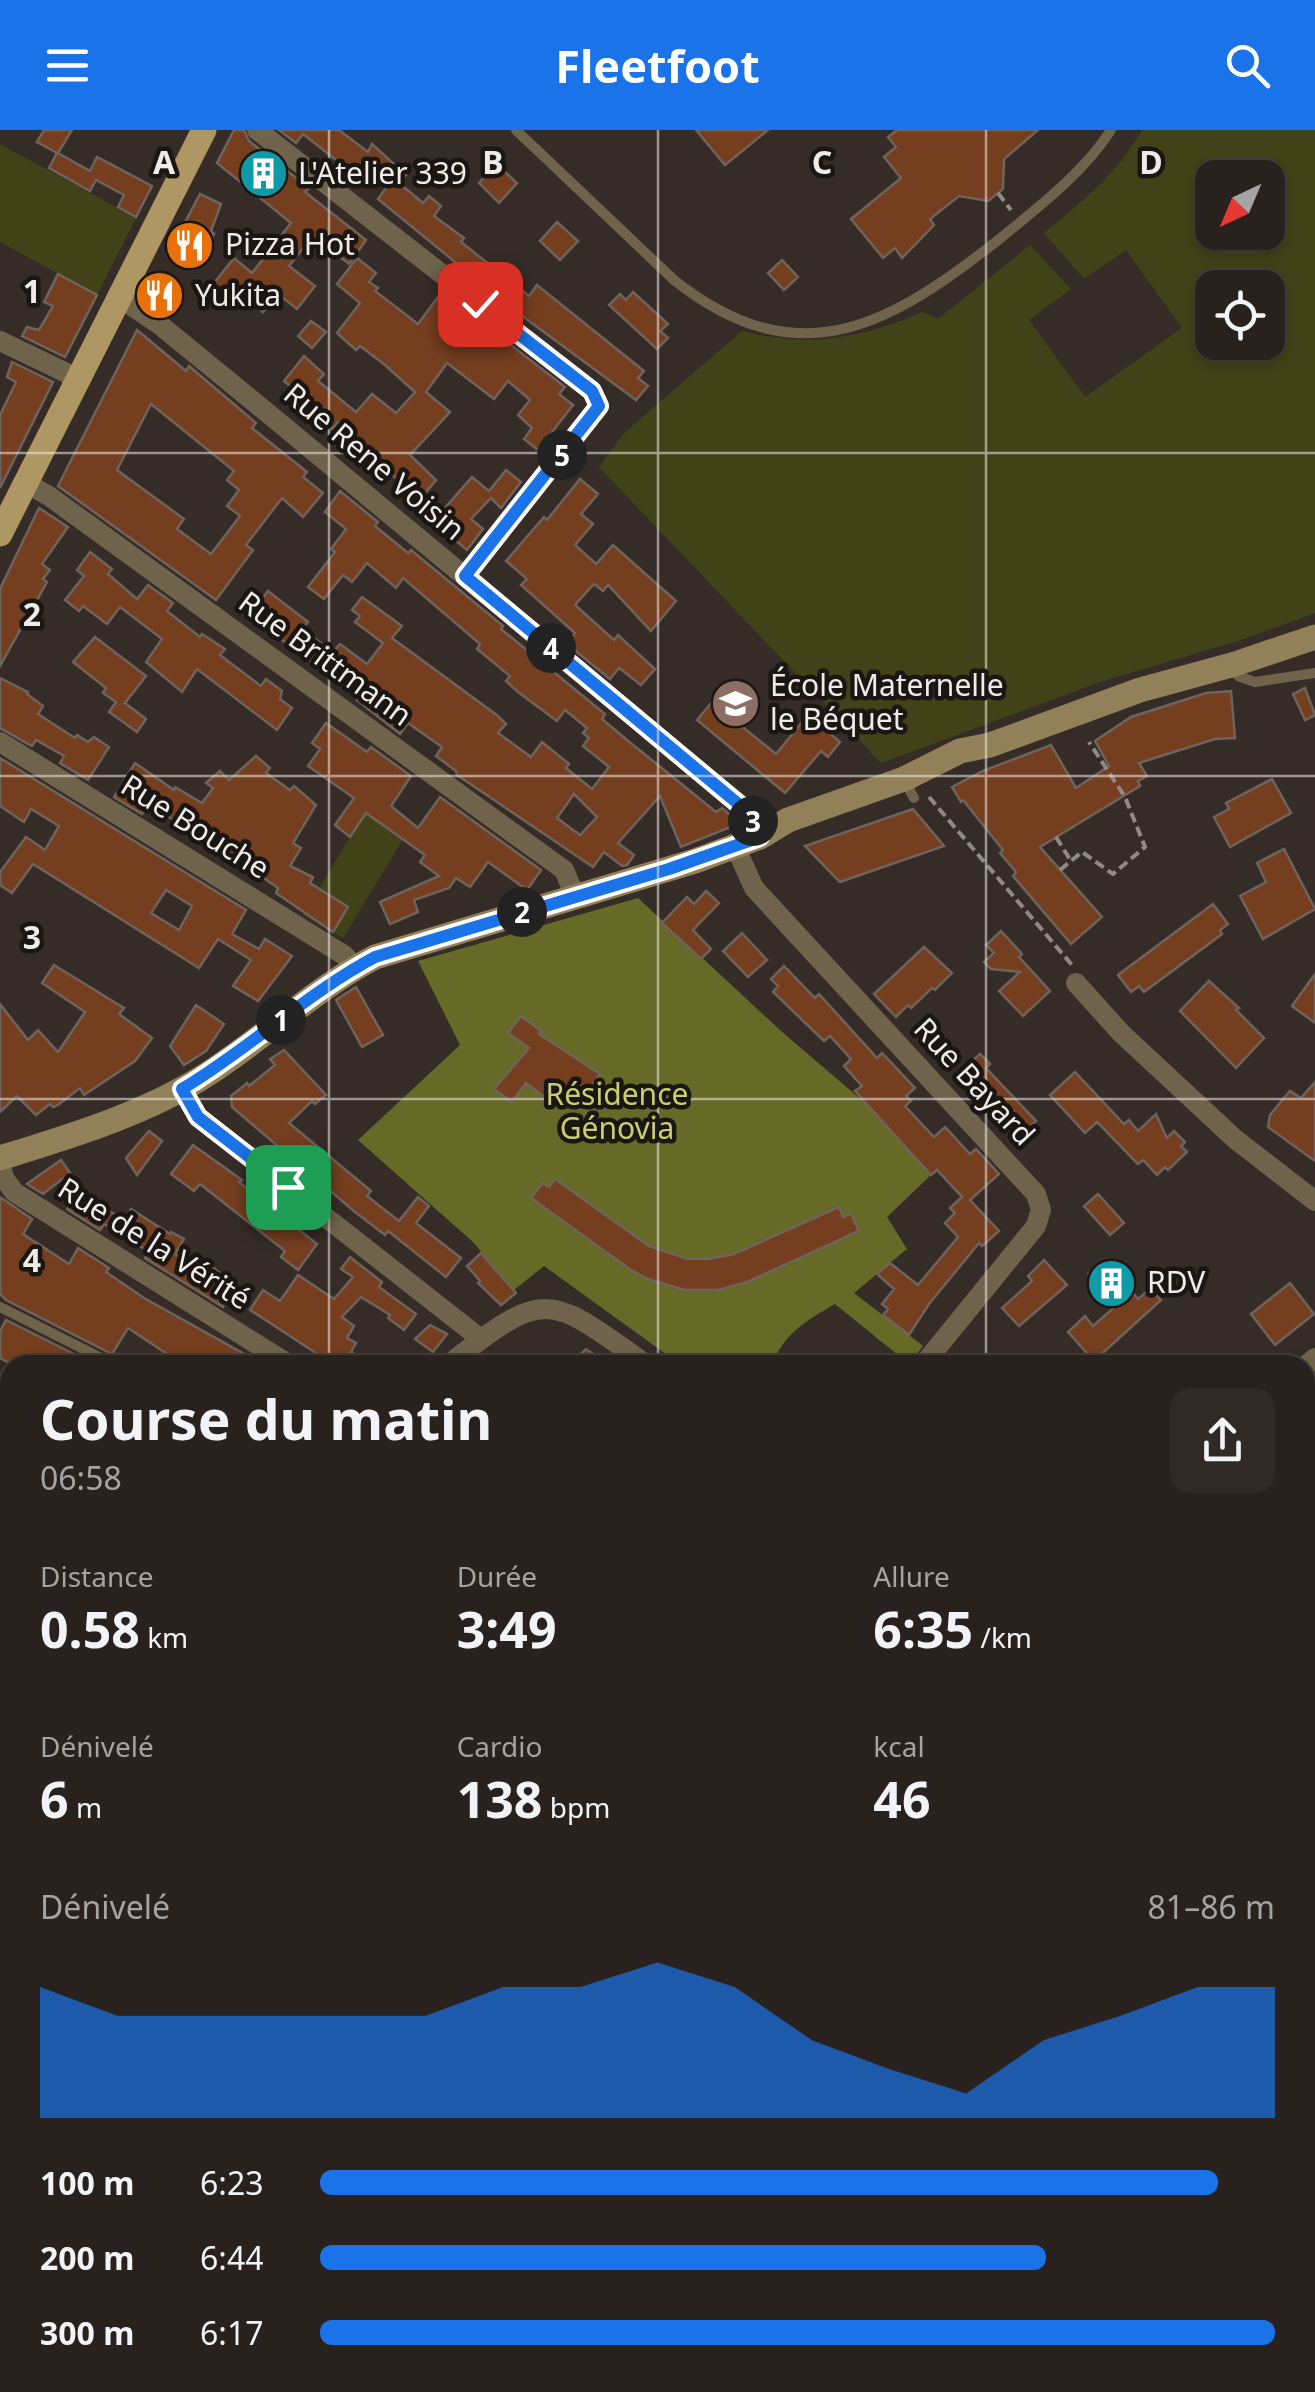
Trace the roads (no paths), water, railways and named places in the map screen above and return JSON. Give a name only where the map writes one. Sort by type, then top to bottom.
[{"type":"main road","points":[[0,534],[204,130]]},
{"type":"street","points":[[257,130],[592,391],[599,406],[465,576]]},
{"type":"street","name":"Rue Rene Voisin","points":[[120,298],[160,325],[742,807],[760,837]]},
{"type":"street","points":[[0,340],[79,380]]},
{"type":"street","name":"Rue Brittmann","points":[[26,483],[50,496],[564,870],[575,896]]},
{"type":"street","points":[[0,1160],[182,1089],[355,968],[418,942],[760,837],[794,834],[909,790],[968,761],[990,745],[1140,690],[1315,637]]},
{"type":"street","name":"Rue Bouche","points":[[0,742],[344,955],[355,968]]},
{"type":"street","name":"Rue Bayard","points":[[735,846],[754,888],[1036,1194],[1041,1210],[1036,1226],[932,1355]]},
{"type":"street","points":[[1076,984],[1110,1022],[1235,1139],[1315,1201]]},
{"type":"street","points":[[182,1089],[198,1117],[481,1339]]},
{"type":"street","name":"Rue de la Vérité","points":[[0,1160],[4,1178],[14,1192],[274,1355]]},
{"type":"street","points":[[461,1355],[508,1319],[532,1309],[559,1309],[584,1320],[633,1355]]},
{"type":"lane","points":[[516,130],[674,280],[718,312],[760,327],[813,334],[864,326],[955,274],[1082,170],[1111,130]]},
{"type":"lane","points":[[1235,664],[1238,676],[1255,682],[1315,673]]},
{"type":"lane","points":[[0,1307],[95,1355]]},
{"type":"place","name":"L'Atelier 339","points":[[263,174]]},
{"type":"place","name":"Pizza Hot","points":[[190,245]]},
{"type":"place","name":"Yukita","points":[[160,296]]},
{"type":"place","name":"École Maternelle le Béquet","points":[[735,703]]},
{"type":"place","name":"RDV","points":[[1112,1283]]},
{"type":"park label","name":"Résidence Génovia","points":[[617,1112]]}]
